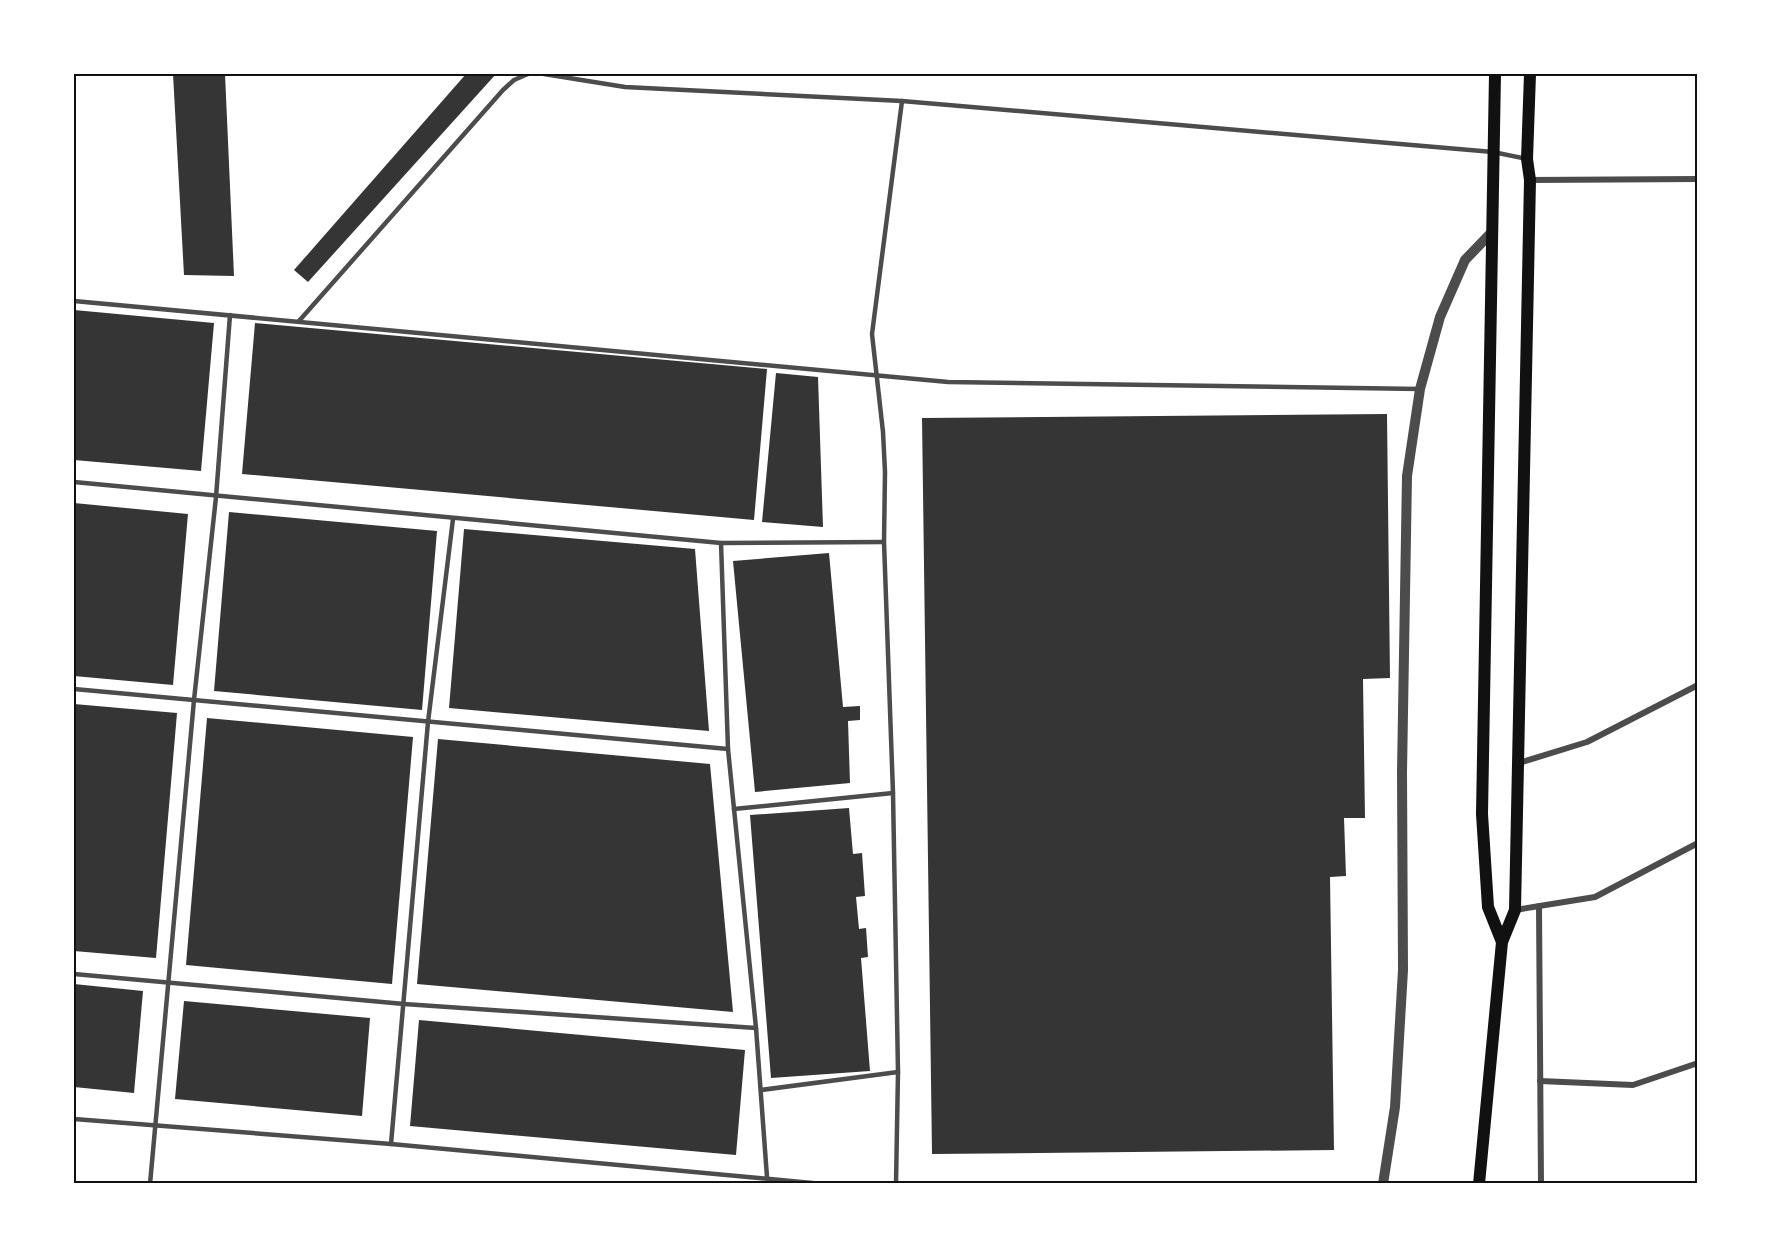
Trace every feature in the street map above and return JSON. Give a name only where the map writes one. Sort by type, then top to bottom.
[{"type":"main road","points":[[1495,74],[1482,814],[1488,908],[1502,942]]},
{"type":"main road","points":[[1479,1184],[1502,942],[1515,910],[1530,180],[1527,159],[1529,74]]},
{"type":"street","points":[[1530,180],[1698,179]]},
{"type":"street","points":[[1383,1184],[1395,1107],[1403,970],[1402,772],[1407,476],[1420,389],[1440,317],[1465,260],[1491,232]]},
{"type":"street","points":[[1519,763],[1587,742],[1698,685]]},
{"type":"street","points":[[1515,910],[1595,897],[1698,843]]},
{"type":"street","points":[[1539,906],[1540,1184]]},
{"type":"street","points":[[1540,1081],[1632,1085],[1698,1063]]},
{"type":"lane","points":[[299,321],[503,90],[514,80],[528,74]]},
{"type":"lane","points":[[544,74],[637,88],[902,101],[1493,152],[1527,159]]},
{"type":"lane","points":[[896,1184],[898,1072],[894,793],[884,542],[885,472],[872,334],[902,101]]},
{"type":"lane","points":[[74,301],[948,382],[1420,389]]},
{"type":"lane","points":[[150,1184],[194,700],[216,496],[230,315]]},
{"type":"lane","points":[[74,482],[722,543],[884,542]]},
{"type":"lane","points":[[391,1144],[428,722],[453,519]]},
{"type":"lane","points":[[722,543],[728,749],[756,1028],[766,1177]]},
{"type":"lane","points":[[74,689],[728,749]]},
{"type":"lane","points":[[734,809],[894,793]]},
{"type":"lane","points":[[74,974],[404,1004],[756,1028]]},
{"type":"lane","points":[[761,1090],[898,1072]]},
{"type":"lane","points":[[74,1119],[391,1144],[823,1184]]},
{"type":"building","points":[[173,74],[225,74],[234,276],[184,275]]},
{"type":"building","points":[[466,74],[496,74],[308,282],[294,270]]},
{"type":"building","points":[[74,310],[214,323],[201,471],[74,460]]},
{"type":"building","points":[[255,323],[767,369],[754,520],[242,474]]},
{"type":"building","points":[[776,373],[818,377],[823,527],[762,522]]},
{"type":"building","points":[[1387,414],[1390,678],[1363,679],[1365,818],[1344,818],[1346,876],[1330,877],[1334,1150],[932,1154],[922,418]]},
{"type":"building","points":[[74,503],[188,514],[173,685],[74,676]]},
{"type":"building","points":[[229,512],[437,531],[422,710],[214,691]]},
{"type":"building","points":[[464,529],[695,549],[709,731],[449,708]]},
{"type":"building","points":[[829,553],[843,707],[860,706],[860,720],[848,721],[850,783],[755,792],[733,561]]},
{"type":"building","points":[[74,704],[177,713],[156,958],[74,951]]},
{"type":"building","points":[[207,718],[413,737],[392,984],[186,965]]},
{"type":"building","points":[[438,739],[710,764],[733,1012],[417,984]]},
{"type":"building","points":[[849,808],[853,854],[862,853],[865,896],[856,897],[859,929],[866,928],[868,957],[861,958],[870,1071],[771,1078],[750,815]]},
{"type":"building","points":[[74,984],[143,991],[134,1093],[74,1087]]},
{"type":"building","points":[[184,1001],[370,1018],[362,1116],[175,1099]]},
{"type":"building","points":[[419,1020],[745,1050],[736,1155],[410,1126]]}]
